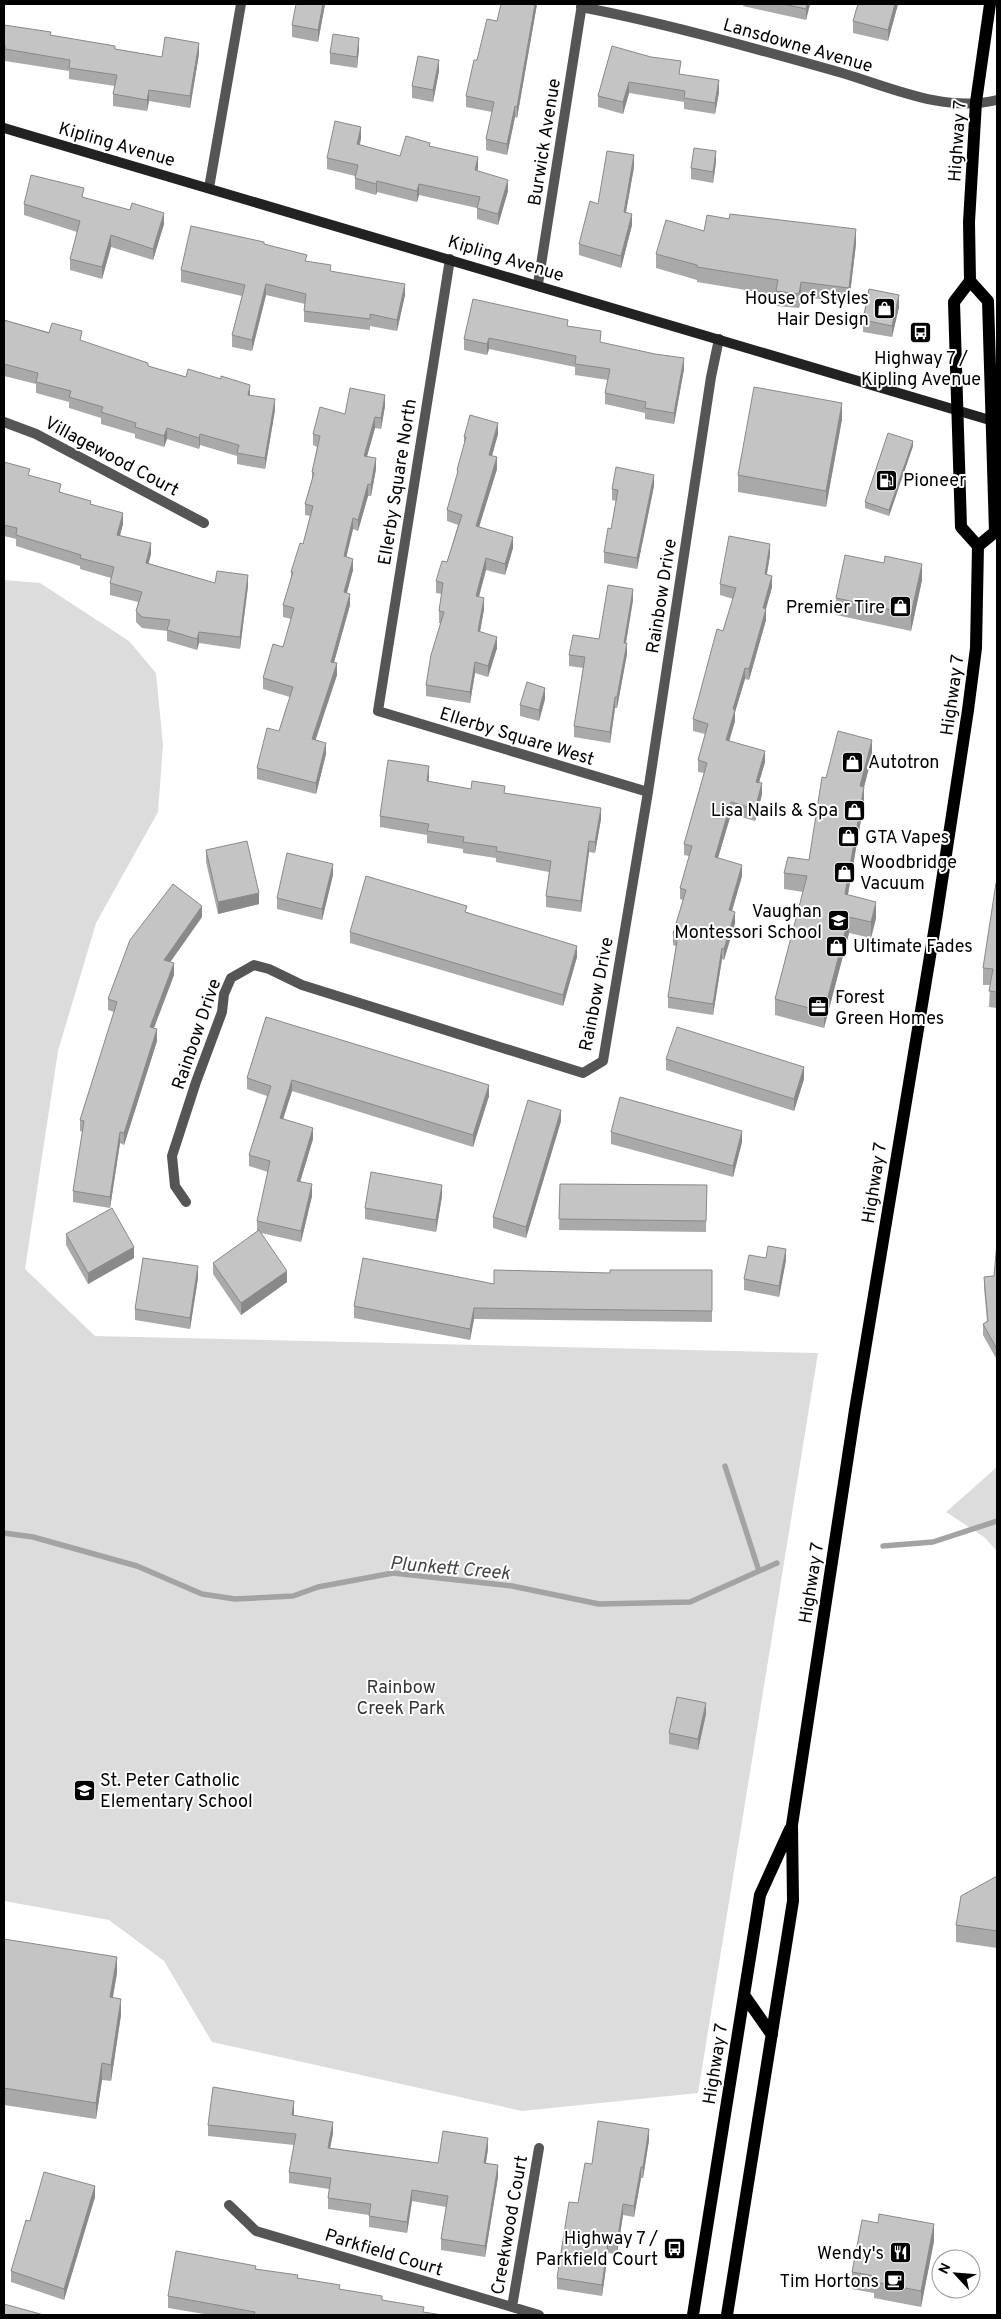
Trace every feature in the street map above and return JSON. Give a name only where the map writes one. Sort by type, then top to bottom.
[{"type":"main road","name":"Highway 7","points":[[970,281],[968,222],[976,102],[990,4]]},
{"type":"main road","points":[[970,281],[988,301],[995,422],[995,532],[978,546],[961,527],[954,302],[970,281]]},
{"type":"main road","name":"Highway 7","points":[[727,2315],[793,1901],[792,1825],[855,1410],[936,920],[967,718],[976,648],[978,546]]},
{"type":"main road","name":"Highway 7","points":[[693,2315],[760,1895],[792,1825]]},
{"type":"main road","points":[[744,1995],[772,2035]]},
{"type":"street","points":[[209,188],[241,4]]},
{"type":"street","name":"Lansdowne Avenue","points":[[581,5],[657,22],[835,71],[927,99],[949,103],[997,100]]},
{"type":"street","name":"Burwick Avenue","points":[[538,284],[581,5]]},
{"type":"street","name":"Kipling Avenue","points":[[4,128],[538,284],[995,422]]},
{"type":"street","name":"Ellerby Square North","points":[[378,711],[450,258]]},
{"type":"street","name":"Rainbow Drive","points":[[186,1202],[175,1186],[172,1156],[196,1082],[222,1012],[224,994],[231,978],[254,965],[269,969],[302,985],[583,1072],[603,1061],[648,792],[694,487],[719,339]]},
{"type":"street","name":"Villagewood Court","points":[[4,422],[36,434],[204,523]]},
{"type":"street","name":"Ellerby Square West","points":[[378,711],[648,792]]},
{"type":"street","name":"Creekwood Court","points":[[512,2307],[539,2148]]},
{"type":"street","name":"Parkfield Court","points":[[229,2205],[256,2231],[539,2315]]},
{"type":"green space","name":"Rainbow Creek Park","points":[[4,580],[40,583],[129,641],[156,673],[163,745],[158,812],[96,923],[58,1051],[25,1269],[95,1336],[818,1353],[698,2093],[522,2111],[212,2042],[164,1961],[109,1920],[4,1901]]},
{"type":"green space","points":[[997,1467],[997,1551],[984,1537],[946,1512]]},
{"type":"building","points":[[296,4],[323,4],[318,30],[292,25]]},
{"type":"building","points":[[501,4],[535,4],[517,107],[515,106],[507,144],[486,139],[494,102],[466,96],[474,60],[477,60],[487,19],[497,21]]},
{"type":"building","points":[[783,4],[807,4],[806,9]]},
{"type":"building","points":[[858,4],[895,4],[888,30],[853,21]]},
{"type":"building","points":[[4,25],[51,32],[50,35],[115,46],[115,49],[162,57],[165,37],[199,43],[190,96],[149,90],[147,100],[113,94],[117,75],[69,68],[70,60],[5,49]]},
{"type":"building","points":[[333,34],[359,38],[357,57],[330,53]]},
{"type":"building","points":[[612,46],[651,57],[681,61],[679,74],[719,80],[715,103],[684,98],[685,91],[629,82],[623,102],[598,96]]},
{"type":"building","points":[[418,56],[439,60],[433,90],[412,86]]},
{"type":"building","points":[[335,121],[361,127],[357,144],[400,156],[406,136],[430,143],[429,146],[478,157],[475,170],[508,180],[498,214],[477,208],[480,197],[419,184],[417,191],[377,181],[376,184],[355,178],[358,165],[327,158]]},
{"type":"building","points":[[694,148],[716,151],[713,172],[691,168]]},
{"type":"building","points":[[607,151],[634,155],[624,212],[632,214],[621,256],[579,244],[590,201],[598,204]]},
{"type":"building","points":[[31,175],[84,188],[82,197],[130,210],[132,203],[164,213],[153,249],[111,235],[102,267],[70,259],[80,221],[24,204]]},
{"type":"building","points":[[730,214],[856,229],[849,288],[801,282],[799,294],[776,291],[778,280],[697,267],[697,265],[656,254],[666,220],[704,231],[707,215],[729,219]]},
{"type":"building","points":[[191,226],[264,242],[264,244],[307,255],[305,261],[331,265],[330,271],[405,284],[397,320],[370,314],[370,319],[304,311],[306,294],[266,284],[252,340],[232,335],[245,285],[181,270]]},
{"type":"building","points":[[869,289],[899,295],[892,326],[863,320]]},
{"type":"building","points":[[473,299],[568,320],[567,326],[601,331],[600,342],[684,358],[674,413],[645,408],[646,402],[605,393],[610,369],[575,364],[576,356],[489,338],[487,344],[464,339]]},
{"type":"building","points":[[4,320],[49,333],[52,323],[82,331],[80,340],[148,363],[148,366],[186,377],[188,369],[250,385],[248,395],[275,399],[265,458],[237,453],[239,445],[200,434],[199,438],[167,428],[164,436],[135,427],[136,423],[101,412],[103,407],[69,397],[71,391],[36,382],[38,373],[4,364]]},
{"type":"building","points":[[754,387],[842,403],[826,491],[738,475]]},
{"type":"building","points":[[350,388],[385,395],[381,418],[375,417],[364,456],[376,458],[371,485],[368,484],[358,520],[353,518],[344,556],[353,559],[344,592],[350,594],[331,662],[337,663],[312,739],[326,743],[316,783],[257,768],[267,728],[279,731],[293,687],[263,678],[273,644],[283,647],[294,608],[283,605],[293,572],[291,572],[300,543],[303,544],[313,506],[305,504],[314,473],[312,472],[320,436],[313,434],[320,407],[345,414]]},
{"type":"building","points":[[470,415],[498,423],[489,455],[497,457],[476,526],[513,537],[505,564],[486,558],[476,596],[484,598],[478,631],[497,637],[488,666],[475,662],[470,692],[426,685],[431,655],[444,612],[439,611],[443,583],[436,581],[442,561],[447,562],[462,515],[447,510],[458,471]]},
{"type":"building","points":[[888,433],[913,441],[889,510],[865,502]]},
{"type":"building","points":[[4,462],[30,469],[28,475],[61,484],[59,492],[91,501],[90,504],[123,513],[117,535],[151,543],[146,563],[215,583],[217,571],[248,575],[240,637],[199,632],[197,639],[167,630],[170,620],[142,617],[136,611],[142,592],[110,583],[114,567],[80,558],[81,555],[16,535],[17,528],[4,525]]},
{"type":"building","points":[[616,467],[654,475],[637,558],[604,552],[608,528],[611,529],[618,490],[612,489]]},
{"type":"building","points":[[729,536],[770,544],[765,574],[772,576],[763,608],[766,609],[749,669],[745,668],[726,740],[765,751],[756,782],[762,783],[755,809],[731,802],[715,857],[742,865],[729,910],[735,912],[724,949],[722,948],[713,1004],[668,997],[678,935],[673,934],[686,890],[680,888],[692,846],[684,844],[707,763],[698,760],[708,724],[693,719],[717,629],[723,631],[736,588],[720,584]]},
{"type":"building","points":[[845,555],[884,563],[885,556],[922,564],[911,614],[836,598]]},
{"type":"building","points":[[608,585],[633,589],[624,643],[627,643],[617,697],[615,697],[610,732],[574,726],[585,657],[569,655],[573,635],[599,639]]},
{"type":"building","points":[[527,682],[545,688],[539,710],[520,705]]},
{"type":"building","points":[[838,731],[872,740],[860,786],[864,787],[845,894],[876,902],[871,922],[849,917],[824,1012],[775,999],[807,876],[784,873],[788,857],[809,860],[822,777],[826,778]]},
{"type":"building","points":[[388,760],[429,766],[427,781],[471,789],[472,781],[505,786],[504,793],[601,808],[595,842],[589,841],[581,901],[546,896],[551,861],[496,851],[497,847],[463,842],[464,837],[427,831],[429,824],[380,816]]},
{"type":"building","points":[[247,841],[259,893],[218,902],[206,850]]},
{"type":"building","points":[[287,853],[333,864],[322,909],[277,898]]},
{"type":"building","points":[[366,876],[467,906],[465,912],[577,946],[563,995],[350,932]]},
{"type":"building","points":[[996,883],[997,992],[989,991],[993,969],[983,968]]},
{"type":"building","points":[[173,884],[202,906],[164,960],[174,963],[150,1027],[157,1029],[124,1133],[120,1132],[110,1197],[73,1191],[84,1121],[80,1120],[117,1002],[108,999],[130,940]]},
{"type":"building","points":[[266,1017],[489,1085],[473,1135],[292,1080],[280,1118],[313,1128],[297,1181],[312,1184],[301,1231],[257,1221],[270,1161],[249,1155],[271,1086],[247,1078]]},
{"type":"building","points":[[677,1027],[804,1067],[794,1099],[666,1059]]},
{"type":"building","points":[[620,1097],[742,1131],[733,1166],[611,1132]]},
{"type":"building","points":[[528,1100],[561,1110],[526,1227],[493,1217]]},
{"type":"building","points":[[371,1172],[442,1185],[436,1220],[365,1208]]},
{"type":"building","points":[[560,1184],[707,1185],[706,1221],[559,1219]]},
{"type":"building","points":[[112,1208],[134,1247],[88,1273],[66,1234]]},
{"type":"building","points":[[259,1230],[287,1271],[241,1303],[213,1263]]},
{"type":"building","points":[[997,1243],[997,1349],[983,1324],[988,1321],[984,1277],[994,1276]]},
{"type":"building","points":[[768,1246],[786,1249],[779,1286],[744,1279],[749,1255],[766,1258]]},
{"type":"building","points":[[143,1258],[198,1266],[190,1318],[135,1309]]},
{"type":"building","points":[[363,1258],[494,1284],[494,1270],[610,1273],[610,1270],[712,1270],[712,1311],[474,1308],[470,1329],[354,1306]]},
{"type":"building","points":[[677,1697],[706,1703],[698,1739],[669,1733]]},
{"type":"building","points":[[997,1876],[997,1931],[956,1925],[961,1896]]},
{"type":"building","points":[[4,1939],[117,1957],[110,1997],[121,1999],[111,2065],[102,2063],[96,2103],[4,2088]]},
{"type":"building","points":[[213,2087],[294,2101],[292,2115],[333,2122],[328,2148],[438,2163],[443,2131],[488,2138],[484,2163],[498,2165],[485,2246],[441,2239],[448,2196],[412,2190],[407,2222],[369,2216],[371,2204],[328,2198],[331,2178],[289,2172],[296,2134],[208,2125]]},
{"type":"building","points":[[598,2121],[649,2129],[634,2206],[623,2204],[617,2243],[608,2242],[602,2285],[557,2278],[569,2202],[578,2203],[585,2163],[592,2164]]},
{"type":"building","points":[[44,2172],[95,2186],[64,2289],[11,2271],[26,2220],[30,2221]]},
{"type":"building","points":[[879,2214],[934,2224],[921,2291],[874,2282],[875,2276],[852,2272],[862,2220],[878,2223]]},
{"type":"building","points":[[176,2251],[256,2266],[255,2269],[298,2275],[297,2278],[340,2285],[339,2289],[382,2296],[382,2300],[424,2307],[423,2312],[442,2315],[254,2315],[255,2312],[168,2296]]},
{"type":"building","points":[[4,2304],[44,2315],[4,2315]]},
{"type":"waterway","points":[[725,1466],[759,1571]]},
{"type":"waterway","name":"Plunkett Creek","points":[[883,1546],[933,1542],[997,1521]]},
{"type":"waterway","name":"Plunkett Creek","points":[[4,1533],[33,1537],[137,1566],[202,1594],[235,1599],[293,1596],[318,1587],[393,1573],[512,1586],[599,1604],[690,1602],[777,1563]]},
{"type":"place","name":"House of Styles Hair Design","points":[[885,308]]},
{"type":"place","name":"Highway 7 / Kipling Avenue","points":[[921,333]]},
{"type":"place","name":"Pioneer","points":[[887,480]]},
{"type":"place","name":"Premier Tire","points":[[901,607]]},
{"type":"place","name":"Autotron","points":[[852,762]]},
{"type":"place","name":"Lisa Nails & Spa","points":[[854,810]]},
{"type":"place","name":"GTA Vapes","points":[[849,837]]},
{"type":"place","name":"Woodbridge Vacuum","points":[[844,872]]},
{"type":"place","name":"Vaughan Montessori School","points":[[838,921]]},
{"type":"place","name":"Ultimate Fades","points":[[837,946]]},
{"type":"place","name":"Forest Green Homes","points":[[819,1007]]},
{"type":"place","name":"St. Peter Catholic Elementary School","points":[[84,1790]]},
{"type":"place","name":"Highway 7 / Parkfield Court","points":[[674,2248]]},
{"type":"place","name":"Wendy's","points":[[900,2253]]},
{"type":"place","name":"Tim Hortons","points":[[895,2281]]}]
